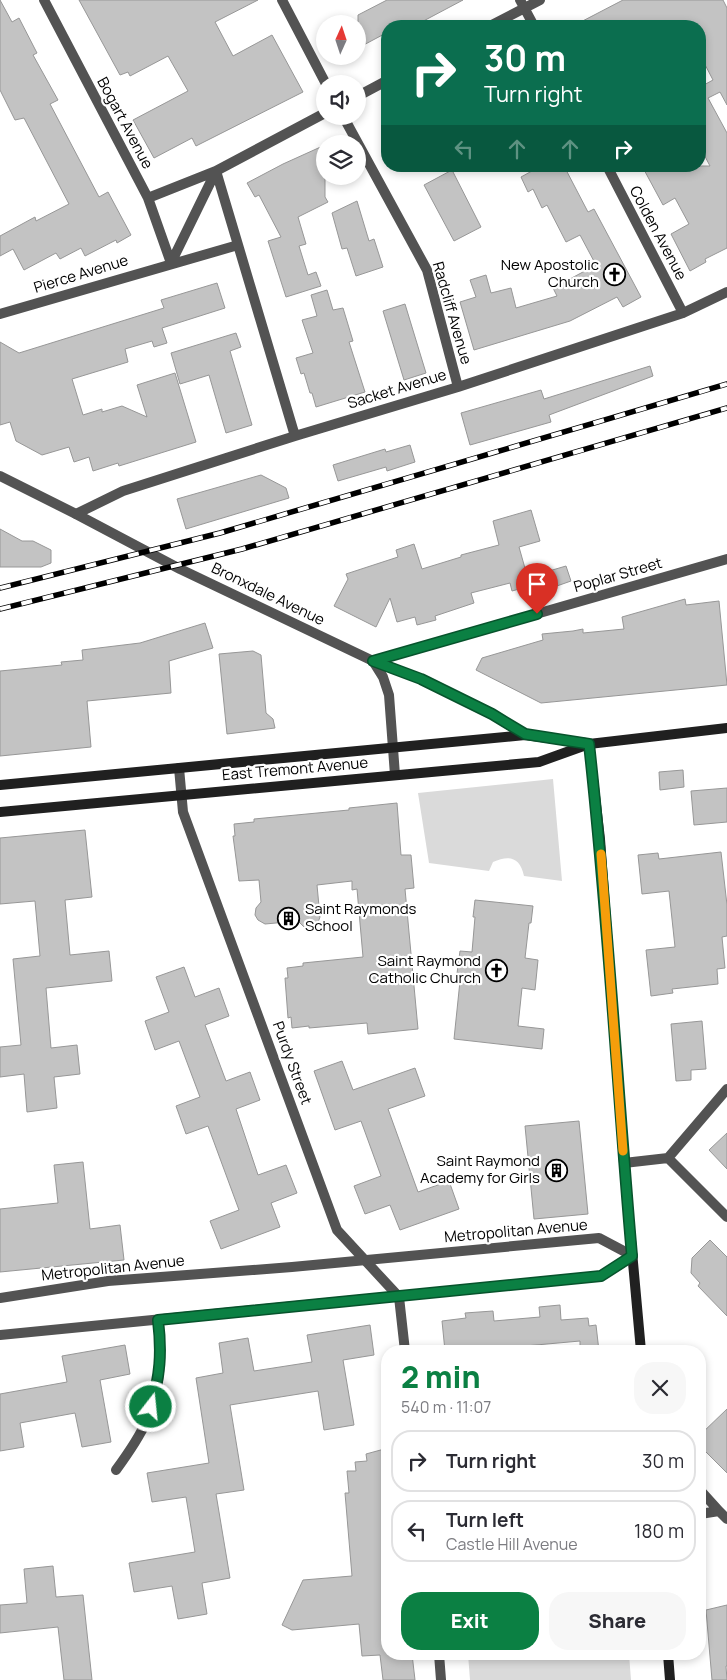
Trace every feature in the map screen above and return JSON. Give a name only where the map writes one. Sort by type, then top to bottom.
[{"type":"main road","name":"East Tremont Avenue","points":[[0,812],[539,762],[589,744],[727,728]]},
{"type":"main road","name":"East Tremont Avenue","points":[[0,785],[525,734],[589,744]]},
{"type":"main road","points":[[589,744],[600,839],[624,1163],[640,1345]]},
{"type":"main road","points":[[668,1660],[670,1680]]},
{"type":"street","name":"Bogart Avenue","points":[[44,0],[148,198],[171,263]]},
{"type":"street","points":[[282,0],[321,75]]},
{"type":"street","points":[[499,20],[522,4],[540,0]]},
{"type":"street","points":[[522,4],[531,20]]},
{"type":"street","points":[[366,92],[381,84]]},
{"type":"street","points":[[148,198],[216,172],[316,118]]},
{"type":"street","name":"Radcliff Avenue","points":[[348,125],[427,270],[458,387]]},
{"type":"street","points":[[216,172],[295,436]]},
{"type":"street","points":[[171,263],[216,172]]},
{"type":"street","name":"Colden Avenue","points":[[610,172],[683,313]]},
{"type":"street","name":"Pierce Avenue","points":[[0,314],[238,245]]},
{"type":"street","name":"Sacket Avenue","points":[[76,514],[123,491],[295,436],[458,387],[683,313],[727,292]]},
{"type":"street","name":"Bronxdale Avenue","points":[[0,476],[180,569],[373,661],[421,679],[492,714],[525,734]]},
{"type":"street","name":"Poplar Street","points":[[373,661],[727,559]]},
{"type":"street","points":[[373,661],[383,677],[389,694],[395,775]]},
{"type":"street","name":"Purdy Street","points":[[178,768],[183,812],[337,1230],[399,1297]]},
{"type":"street","points":[[624,1163],[668,1158],[727,1089]]},
{"type":"street","points":[[668,1158],[727,1217]]},
{"type":"street","name":"Metropolitan Avenue","points":[[0,1298],[108,1281],[366,1260],[599,1238],[632,1256]]},
{"type":"street","points":[[0,1335],[601,1276],[632,1256]]},
{"type":"street","points":[[399,1297],[404,1345]]},
{"type":"street","points":[[116,1470],[147,1420],[158,1381],[161,1343],[158,1320]]},
{"type":"street","points":[[706,1497],[723,1515]]},
{"type":"street","points":[[706,1514],[723,1515]]},
{"type":"street","points":[[439,1660],[441,1680]]},
{"type":"shaded area","points":[[553,779],[562,881],[524,876],[517,861],[509,858],[493,862],[489,871],[429,863],[418,793]]},
{"type":"shaded area","points":[[468,1660],[629,1660],[631,1680],[470,1680]]},
{"type":"building","points":[[0,0],[12,22],[19,18],[37,53],[33,55],[58,100],[50,104],[99,197],[108,192],[131,235],[117,243],[116,240],[85,256],[81,248],[60,259],[56,253],[24,270],[13,249],[0,256],[0,236],[35,217],[36,221],[69,204],[24,118],[15,120],[0,90]]},
{"type":"building","points":[[79,0],[258,0],[215,22],[233,56],[272,35],[303,92],[196,146],[192,138],[154,158],[133,120],[188,91],[168,56],[130,76],[128,72],[120,75]]},
{"type":"building","points":[[387,0],[463,0],[425,20],[381,20],[381,36],[366,44],[366,15],[358,15]]},
{"type":"building","points":[[623,0],[723,0],[727,8],[727,105],[720,92],[708,98],[727,133],[727,248],[705,259],[706,262],[690,271],[671,234],[689,224],[675,198],[663,205],[645,172],[706,172],[706,166],[710,166],[706,158],[706,84],[713,80],[706,67],[706,20],[585,20]]},
{"type":"building","points":[[316,149],[316,185],[325,185],[325,197],[328,202],[298,217],[306,244],[299,246],[308,275],[316,272],[321,286],[286,297],[268,241],[281,237],[259,195],[255,197],[247,183]]},
{"type":"building","points":[[448,172],[453,172],[481,227],[454,241],[424,185]]},
{"type":"building","points":[[530,172],[567,172],[588,212],[594,209],[641,297],[623,307],[617,297],[570,321],[474,350],[460,302],[476,297],[470,280],[486,275],[491,293],[511,288],[516,308],[557,296],[553,288],[596,265],[580,235],[566,242],[547,205],[542,208],[533,189],[528,192],[521,177]]},
{"type":"building","points":[[357,201],[369,241],[374,239],[383,267],[356,276],[347,248],[342,249],[332,213]]},
{"type":"building","points":[[217,283],[225,308],[162,328],[167,343],[154,347],[152,341],[125,349],[128,362],[72,379],[83,415],[102,409],[102,412],[122,406],[147,417],[137,385],[175,373],[196,442],[119,466],[118,463],[93,471],[89,457],[74,462],[69,447],[42,455],[16,441],[10,422],[0,425],[0,342],[19,353],[164,308],[161,300]]},
{"type":"building","points":[[327,290],[333,310],[343,308],[353,341],[349,342],[365,392],[316,407],[304,373],[301,374],[296,358],[313,353],[302,320],[317,316],[311,295]]},
{"type":"building","points":[[405,304],[426,373],[404,380],[383,311]]},
{"type":"building","points":[[236,333],[241,347],[230,351],[252,425],[226,433],[209,375],[180,384],[171,353]]},
{"type":"building","points":[[650,366],[653,376],[549,415],[551,422],[470,445],[461,413],[541,390],[544,399]]},
{"type":"building","points":[[410,445],[415,462],[387,471],[386,467],[338,481],[333,465],[385,449],[386,452]]},
{"type":"building","points":[[261,475],[286,488],[289,498],[186,529],[177,499]]},
{"type":"building","points":[[531,510],[540,541],[519,547],[530,586],[512,591],[510,583],[471,593],[474,603],[435,616],[436,620],[417,625],[415,617],[397,622],[390,598],[376,627],[334,606],[348,579],[346,574],[398,557],[396,550],[414,544],[422,569],[461,557],[461,555],[499,545],[493,521]]},
{"type":"building","points":[[0,529],[22,541],[33,541],[51,550],[51,563],[41,567],[0,567]]},
{"type":"building","points":[[566,566],[571,581],[554,587],[549,571]]},
{"type":"building","points":[[685,599],[686,605],[719,601],[727,685],[541,703],[476,670],[482,658],[543,640],[542,634],[583,629],[583,633],[624,629],[622,617]]},
{"type":"building","points":[[205,623],[213,648],[169,661],[171,693],[87,701],[91,747],[0,756],[0,671],[62,665],[61,662],[83,660],[82,650],[140,643]]},
{"type":"building","points":[[253,651],[261,655],[266,713],[273,719],[275,728],[227,734],[219,654]]},
{"type":"building","points":[[683,770],[684,787],[660,790],[659,772]]},
{"type":"building","points":[[727,788],[727,822],[694,825],[691,791]]},
{"type":"building","name":"Saint Raymonds School","points":[[397,803],[401,855],[411,855],[414,888],[405,889],[418,1029],[368,1034],[367,1023],[292,1028],[291,1017],[288,1018],[285,978],[288,978],[287,968],[303,966],[303,963],[363,957],[357,889],[352,890],[352,881],[317,885],[320,917],[317,925],[312,929],[304,927],[298,921],[265,924],[258,920],[255,915],[256,908],[261,902],[259,880],[239,881],[233,836],[235,836],[234,824],[254,822],[254,819],[349,810],[349,808]]},
{"type":"building","points":[[85,830],[92,897],[65,900],[70,955],[109,951],[112,981],[46,988],[51,1048],[77,1045],[80,1074],[54,1077],[57,1108],[27,1112],[24,1074],[0,1077],[0,1047],[21,1045],[13,959],[40,956],[35,901],[0,904],[0,838]]},
{"type":"building","points":[[721,852],[727,905],[727,936],[722,937],[725,968],[717,969],[718,984],[672,989],[673,993],[651,996],[646,950],[675,947],[669,891],[642,894],[638,855],[658,853],[659,859]]},
{"type":"building","name":"Saint Raymond Catholic Church","points":[[475,900],[533,906],[525,958],[538,960],[535,990],[522,988],[518,1026],[544,1029],[542,1049],[454,1039],[460,981],[456,981],[460,951],[472,952]]},
{"type":"building","points":[[184,967],[195,997],[219,988],[229,1016],[205,1025],[226,1081],[250,1072],[260,1100],[236,1109],[258,1175],[286,1165],[297,1193],[271,1203],[280,1227],[221,1249],[210,1221],[239,1210],[208,1126],[186,1134],[176,1106],[200,1097],[179,1041],[155,1050],[145,1021],[169,1012],[156,977]]},
{"type":"building","points":[[702,1021],[706,1069],[691,1070],[691,1080],[676,1081],[671,1024]]},
{"type":"building","points":[[342,1061],[353,1090],[415,1068],[425,1096],[388,1109],[418,1192],[449,1181],[459,1209],[400,1230],[390,1205],[365,1214],[354,1186],[381,1176],[361,1121],[335,1130],[314,1071]]},
{"type":"building","name":"Saint Raymond Academy for Girls","points":[[579,1121],[588,1214],[534,1219],[525,1126]]},
{"type":"building","points":[[727,1133],[727,1169],[709,1150]]},
{"type":"building","points":[[83,1162],[90,1229],[120,1225],[124,1260],[0,1272],[0,1209],[58,1203],[54,1165]]},
{"type":"building","points":[[710,1240],[727,1257],[727,1316],[698,1286],[700,1283],[691,1273],[692,1258]]},
{"type":"building","points":[[560,1305],[561,1320],[588,1318],[589,1326],[596,1325],[598,1345],[580,1345],[580,1341],[536,1345],[444,1345],[442,1321],[466,1318],[465,1313],[493,1311],[494,1321],[540,1317],[539,1307]]},
{"type":"building","points":[[370,1325],[374,1355],[343,1360],[354,1425],[324,1430],[318,1391],[230,1405],[244,1490],[216,1494],[230,1578],[202,1583],[207,1614],[178,1619],[172,1586],[134,1592],[129,1563],[195,1552],[186,1497],[152,1502],[147,1473],[209,1463],[196,1378],[223,1373],[219,1343],[248,1338],[254,1371],[312,1362],[307,1335]]},
{"type":"building","points":[[125,1345],[130,1374],[100,1380],[111,1442],[82,1447],[75,1413],[20,1423],[24,1447],[0,1451],[0,1394],[67,1382],[62,1356]]},
{"type":"building","points":[[727,1409],[727,1473],[706,1452],[706,1429]]},
{"type":"building","points":[[381,1450],[381,1660],[413,1660],[415,1680],[383,1680],[380,1655],[362,1656],[359,1624],[292,1630],[282,1625],[303,1580],[352,1576],[345,1493],[349,1493],[347,1471],[356,1471],[355,1462],[367,1461],[366,1454]]},
{"type":"building","points":[[53,1566],[56,1597],[83,1595],[92,1680],[64,1680],[58,1627],[0,1633],[0,1605],[27,1603],[24,1569]]},
{"type":"building","points":[[727,1605],[727,1680],[712,1680],[706,1610]]},
{"type":"railway","points":[[0,588],[220,533],[727,384]]},
{"type":"railway","points":[[0,609],[242,549],[727,408]]},
{"type":"slow traffic","points":[[601,854],[623,1151]]},
{"type":"place","name":"New Apostolic Church","points":[[615,274]]},
{"type":"place","name":"Saint Raymonds School","points":[[289,918]]},
{"type":"place","name":"Saint Raymond Catholic Church","points":[[497,970]]},
{"type":"place","name":"Saint Raymond Academy for Girls","points":[[556,1170]]},
{"type":"route","points":[[151,1407],[158,1381],[161,1343],[158,1320],[601,1276],[632,1256],[600,839],[589,744],[525,734],[492,714],[421,679],[373,661],[537,614]]}]
